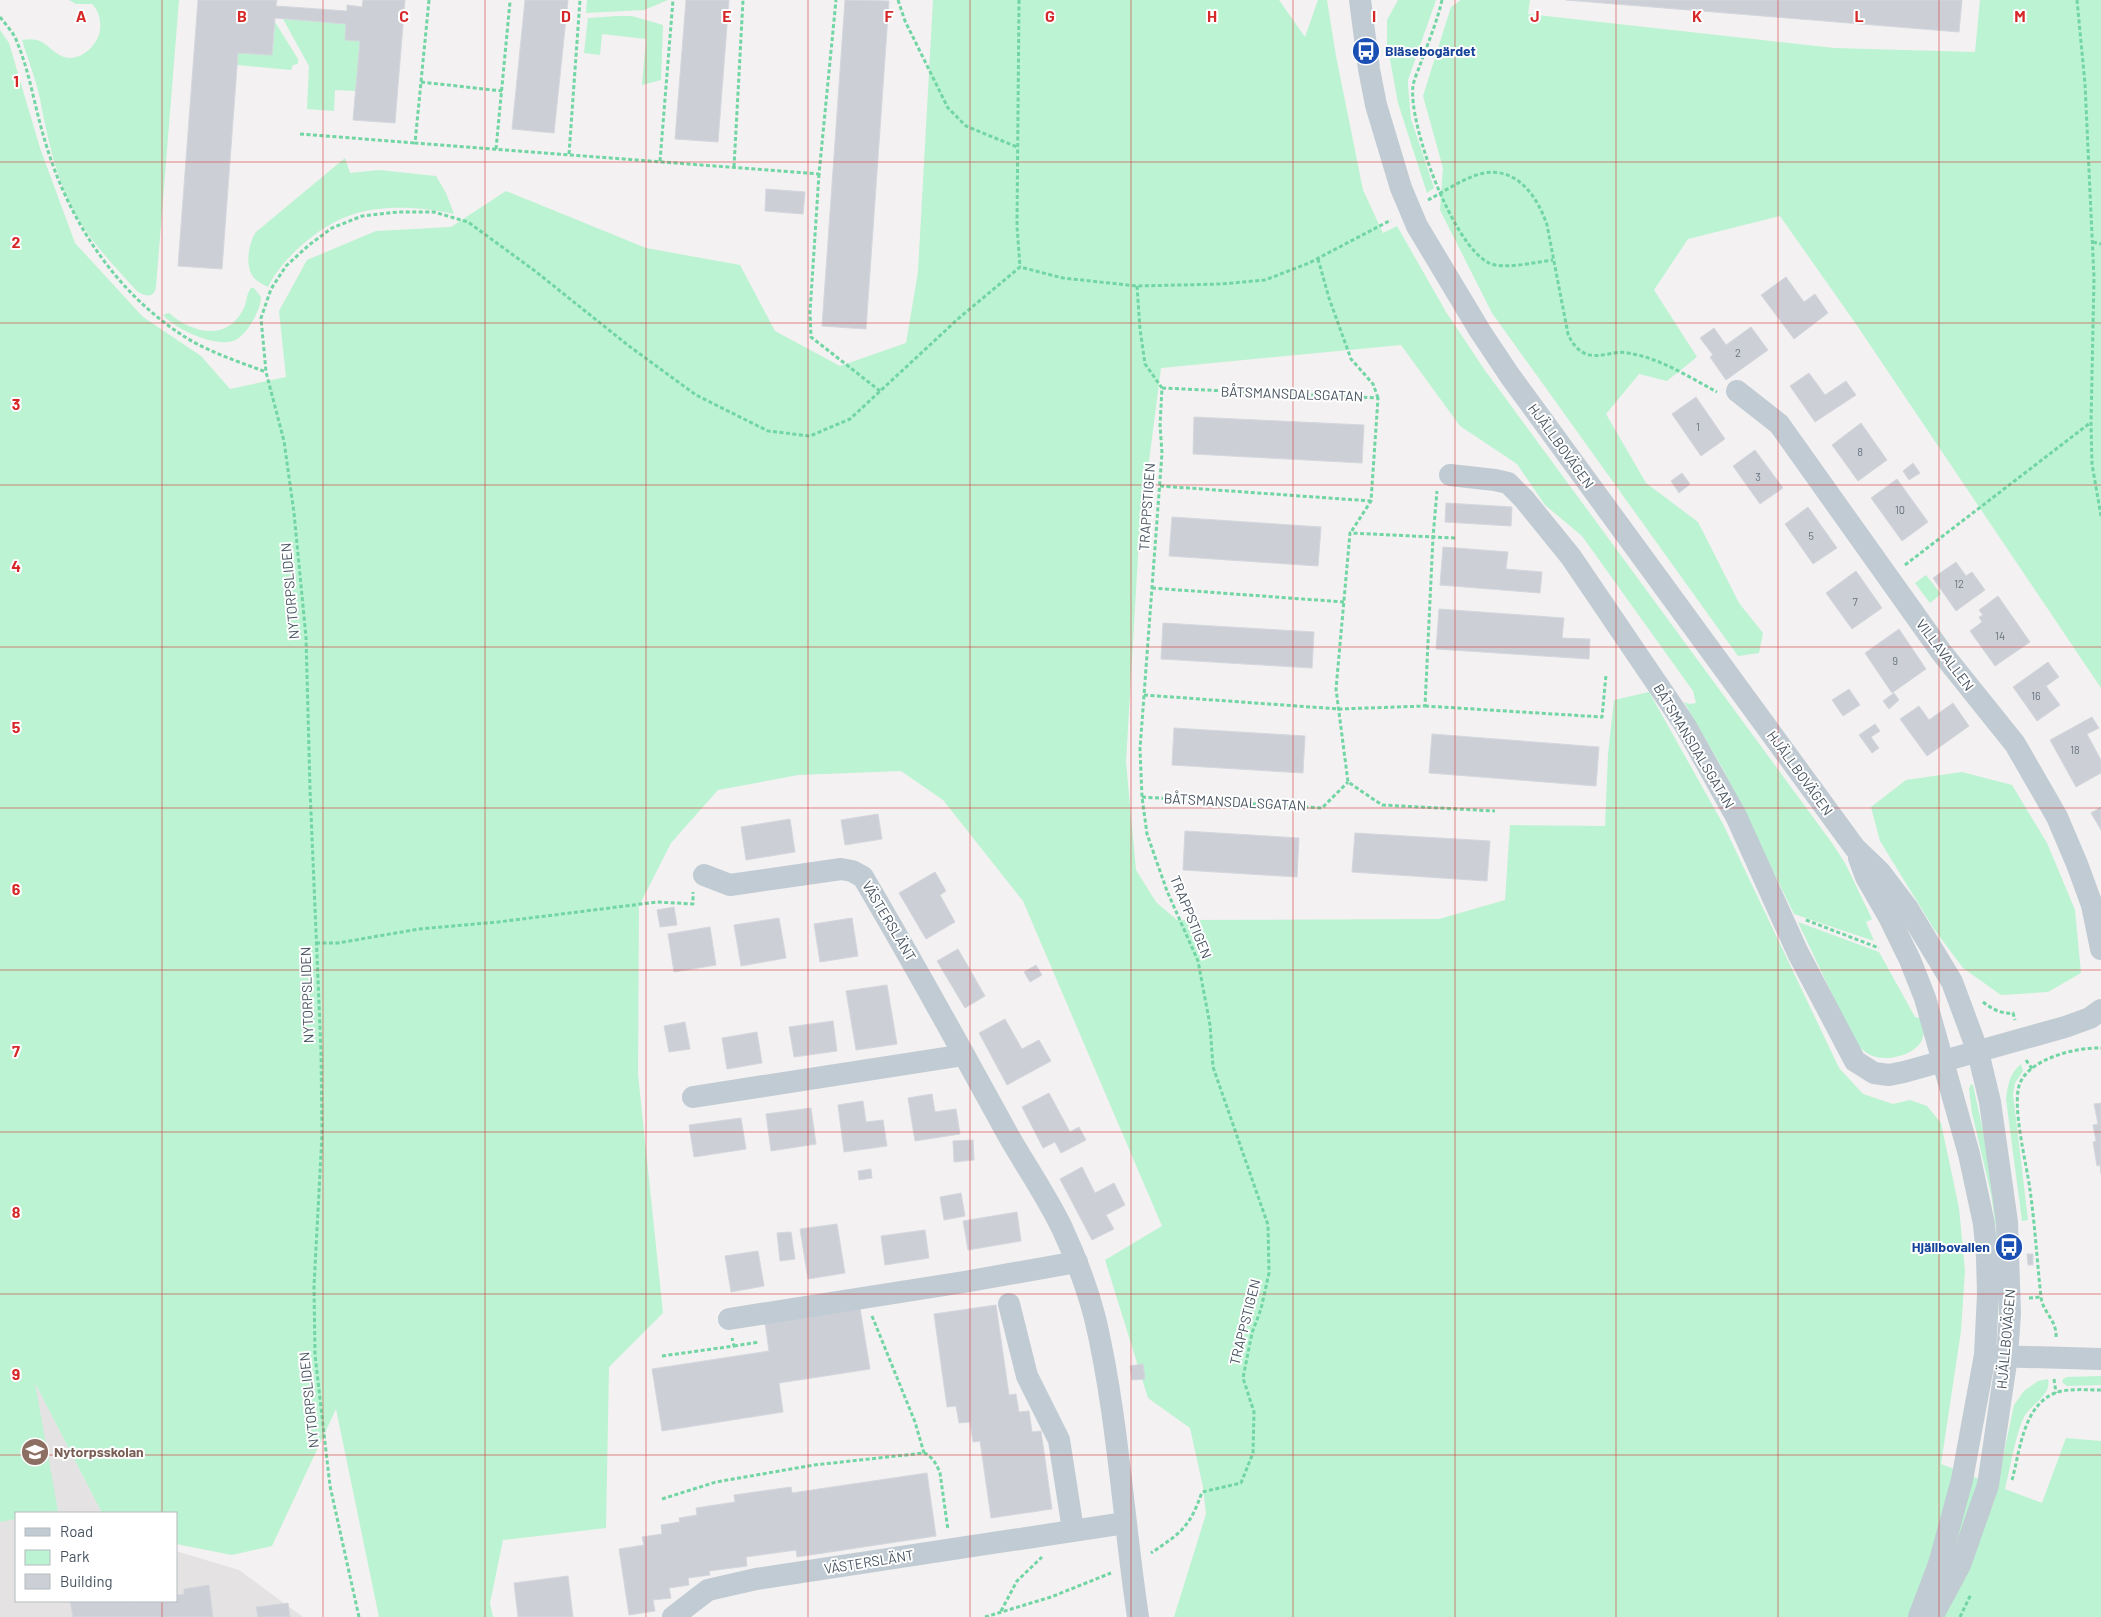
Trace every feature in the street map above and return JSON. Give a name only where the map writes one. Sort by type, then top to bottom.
[{"type":"street","name":"HJÄLLBOVÄGEN","points":[[1360,0],[1376,105],[1401,188],[1417,226],[1480,331],[1510,376],[1855,848],[1880,872],[1908,909],[1952,982],[1978,1052],[1990,1102],[2007,1222],[2010,1286],[1996,1356],[1952,1519],[1939,1564],[1919,1617]]},
{"type":"street","name":"VILLAVALLEN","points":[[1737,392],[1779,424],[1942,653],[2015,744],[2039,782],[2057,817],[2077,864],[2092,905],[2101,949]]},
{"type":"street","name":"BÅTSMANSDALSGATAN","points":[[1450,475],[1508,483],[1524,499],[1571,557],[1685,724],[1736,816],[1798,953],[1855,1061],[1874,1073],[1889,1075],[1944,1061]]},
{"type":"street","name":"HJÄLLBOVÄGEN","points":[[1855,848],[1866,877],[1889,917],[1910,960],[1925,998],[1969,1154],[1984,1224],[1988,1294],[1996,1356],[1988,1485],[1960,1565],[1932,1617]]},
{"type":"street","name":"VÄSTERSLÄNT","points":[[704,875],[730,885],[841,869],[852,871],[863,877],[917,967],[964,1055],[1061,1226],[1077,1262],[1094,1318],[1114,1425],[1138,1617]]},
{"type":"street","points":[[1944,1061],[2065,1027],[2090,1018],[2101,1010]]},
{"type":"street","points":[[693,1097],[964,1055]]},
{"type":"street","points":[[729,1319],[1077,1262]]},
{"type":"street","points":[[1009,1304],[1027,1376],[1059,1440],[1065,1532]]},
{"type":"street","points":[[1996,1356],[2101,1359]]},
{"type":"street","name":"VÄSTERSLÄNT","points":[[673,1617],[708,1590],[746,1581],[1125,1523]]},
{"type":"path","points":[[415,143],[429,0]]},
{"type":"path","points":[[569,154],[580,0]]},
{"type":"path","points":[[660,161],[673,0]]},
{"type":"path","points":[[734,167],[743,0]]},
{"type":"path","points":[[836,0],[819,174],[810,312],[811,337],[880,391]]},
{"type":"path","points":[[898,0],[905,21],[948,108],[966,126],[1017,147]]},
{"type":"path","points":[[1019,0],[1016,226],[1020,267],[1063,278],[1137,286],[1221,284],[1265,280],[1318,259],[1340,247]]},
{"type":"path","points":[[1442,0],[1413,85],[1413,109],[1433,176],[1452,219],[1467,242],[1481,258],[1499,265],[1553,260]]},
{"type":"path","points":[[2077,0],[2085,84],[2093,242],[2092,464],[2101,516]]},
{"type":"path","points":[[496,149],[510,2]]},
{"type":"path","points":[[0,17],[17,40],[45,142],[62,190],[89,241],[130,294],[180,334],[224,356],[266,372]]},
{"type":"path","points":[[421,82],[502,91]]},
{"type":"path","points":[[300,134],[819,174]]},
{"type":"path","points":[[1469,179],[1484,173],[1498,173],[1514,178],[1534,196],[1542,211],[1568,334],[1579,350],[1596,356],[1626,352],[1646,357],[1723,394],[1737,392]]},
{"type":"path","name":"NYTORPSLIDEN","points":[[359,1617],[330,1486],[315,1356],[314,1286],[322,1135],[306,636],[294,513],[284,441],[266,372],[261,318],[271,289],[286,266],[309,245],[332,228],[362,216],[398,212],[434,212],[468,222],[696,395],[768,431],[810,436],[850,419],[959,318],[1020,267]]},
{"type":"path","points":[[2093,242],[2101,244]]},
{"type":"path","points":[[1318,259],[1329,298],[1351,359],[1373,384],[1378,398]]},
{"type":"path","points":[[1137,286],[1145,364],[1162,388]]},
{"type":"path","name":"BÅTSMANSDALSGATAN","points":[[1162,388],[1378,398],[1371,501]]},
{"type":"path","name":"TRAPPSTIGEN","points":[[1150,1554],[1188,1525],[1202,1492],[1241,1483],[1253,1453],[1254,1420],[1254,1412],[1243,1378],[1252,1333],[1261,1309],[1269,1272],[1268,1225],[1212,1066],[1210,1025],[1198,961],[1167,891],[1147,834],[1142,797],[1140,749],[1160,486],[1162,388]]},
{"type":"path","points":[[1889,577],[2091,423]]},
{"type":"path","points":[[1425,706],[1437,486],[1450,475]]},
{"type":"path","points":[[1160,486],[1371,501]]},
{"type":"path","points":[[1371,501],[1350,532],[1336,689],[1348,782],[1382,805],[1495,811]]},
{"type":"path","points":[[1350,532],[1455,538]]},
{"type":"path","points":[[1152,588],[1344,602]]},
{"type":"path","points":[[1144,695],[1339,709],[1425,706],[1602,717],[1606,675]]},
{"type":"path","name":"BÅTSMANSDALSGATAN","points":[[1142,797],[1322,808],[1348,782]]},
{"type":"path","points":[[316,943],[338,943],[428,928],[498,922],[657,902],[693,904]]},
{"type":"path","points":[[2056,1393],[2055,1323],[2042,1302],[2030,1190],[2018,1111],[2018,1096],[2020,1083],[2028,1074],[2053,1056],[2076,1050],[2101,1048]]},
{"type":"path","points":[[866,1297],[869,1309],[915,1422],[924,1453]]},
{"type":"path","points":[[729,1319],[734,1346]]},
{"type":"path","points":[[662,1356],[759,1342]]},
{"type":"path","points":[[2012,1482],[2028,1420],[2034,1410],[2056,1393],[2101,1390]]},
{"type":"path","points":[[662,1499],[716,1482],[814,1465],[924,1453],[938,1466],[948,1531]]},
{"type":"path","points":[[1000,1611],[1017,1581],[1040,1560],[1065,1532]]},
{"type":"path","points":[[985,1617],[1051,1597],[1114,1572]]},
{"type":"path","points":[[1960,1617],[1975,1586]]},
{"type":"shaded area","name":"Nytorpsskolan","points":[[34,1381],[101,1512],[15,1512],[15,1602],[178,1602],[178,1552],[239,1570],[303,1617],[0,1617],[0,1390]]},
{"type":"green space","points":[[69,0],[179,0],[156,287],[154,293],[150,296],[138,292],[86,231],[66,195],[52,155],[38,92],[22,40],[37,40],[58,54],[70,58],[77,57],[88,51],[99,36],[100,23],[98,13],[92,4],[76,4]]},
{"type":"green space","points":[[587,0],[668,0],[644,10],[586,13]]},
{"type":"green space","points":[[933,0],[1279,0],[1305,37],[1318,0],[1327,0],[1336,56],[1363,190],[1383,233],[1397,226],[1446,312],[1484,369],[1832,843],[1845,863],[1872,919],[1866,922],[1874,941],[1794,914],[1724,771],[1684,702],[1696,703],[1693,691],[1582,536],[1545,505],[1517,464],[1460,426],[1401,345],[1161,368],[1139,539],[1126,762],[1136,870],[1156,902],[1177,920],[1439,919],[1505,900],[1510,825],[1605,826],[1608,754],[1614,700],[1649,692],[1723,824],[1839,1068],[1863,1094],[1893,1104],[1910,1100],[1927,1106],[1941,1123],[1959,1208],[1965,1271],[1961,1331],[1941,1464],[1997,1486],[2014,1405],[2024,1391],[2038,1381],[2048,1379],[2047,1390],[2044,1395],[2027,1412],[2021,1424],[2005,1489],[2042,1503],[2066,1438],[2101,1441],[2101,1617],[1174,1617],[1206,1514],[1203,1487],[1190,1428],[1148,1398],[1105,1260],[1162,1226],[1023,901],[943,800],[901,771],[798,775],[718,790],[671,843],[639,906],[638,1074],[663,1313],[609,1367],[606,1528],[503,1540],[490,1603],[493,1617],[379,1617],[336,1409],[272,1546],[232,1555],[178,1544],[178,1512],[101,1512],[35,1383],[58,1511],[15,1512],[15,1519],[0,1522],[0,30],[9,43],[40,148],[75,243],[143,317],[201,356],[230,389],[286,377],[279,311],[307,260],[376,231],[451,227],[506,191],[646,248],[740,265],[775,331],[840,366],[906,343],[918,272]]},
{"type":"green space","points":[[1398,0],[1436,0],[1408,80],[1411,119],[1434,188],[1427,193],[1398,103],[1387,43],[1387,20]]},
{"type":"green space","points":[[1461,0],[1530,0],[1528,14],[1834,48],[1975,52],[1980,0],[2101,0],[2101,688],[1856,324],[1780,216],[1688,239],[1654,290],[1697,357],[1667,381],[1639,374],[1606,414],[1646,483],[1698,522],[1739,603],[1763,633],[1759,653],[1738,656],[1492,313],[1440,210],[1443,168],[1423,96],[1451,7]]},
{"type":"green space","points":[[632,16],[663,25],[661,80],[642,85],[646,39],[602,34],[600,55],[584,53],[588,18]]},
{"type":"green space","points":[[283,19],[346,24],[345,40],[360,41],[356,91],[335,90],[334,111],[307,109],[309,66]]},
{"type":"green space","points":[[275,22],[298,59],[298,64],[293,65],[291,70],[237,65],[238,53],[272,55]]},
{"type":"green space","points":[[345,158],[350,173],[379,170],[436,176],[446,193],[454,214],[416,208],[389,208],[375,209],[351,215],[327,227],[303,244],[283,265],[268,287],[259,282],[253,277],[248,259],[256,232]]},
{"type":"green space","points":[[251,288],[254,288],[261,297],[260,306],[248,329],[233,341],[216,341],[195,336],[176,326],[163,315],[169,313],[178,320],[197,329],[208,331],[227,327],[236,320],[243,310]]},
{"type":"green space","points":[[1926,575],[1941,594],[1930,603],[1915,583]]},
{"type":"green space","points":[[1962,772],[2012,785],[2047,843],[2075,910],[2081,973],[2048,992],[2001,995],[1963,968],[1934,929],[1880,841],[1871,807],[1906,780]]},
{"type":"green space","points":[[1798,922],[1879,952],[1915,1017],[1923,1019],[1923,1036],[1921,1042],[1916,1047],[1903,1055],[1880,1058],[1867,1053],[1855,1043]]},
{"type":"green space","points":[[2021,1064],[2023,1071],[2015,1083],[2013,1094],[2028,1220],[2022,1221],[2006,1099],[2008,1084]]},
{"type":"green space","points":[[1971,1084],[1973,1085],[1996,1190],[1999,1318],[1996,1229],[1991,1194],[1972,1113],[1969,1089]]},
{"type":"green space","points":[[2101,1376],[2101,1385],[2067,1386],[2062,1382],[2067,1377]]},
{"type":"building","points":[[198,0],[277,0],[276,6],[347,11],[347,5],[362,7],[363,0],[405,0],[395,123],[353,120],[360,41],[345,40],[346,24],[275,18],[272,55],[238,53],[222,269],[178,266]]},
{"type":"building","points":[[525,0],[568,0],[554,133],[512,129]]},
{"type":"building","points":[[686,0],[729,0],[718,142],[675,139]]},
{"type":"building","points":[[845,0],[889,1],[866,329],[822,326]]},
{"type":"building","points":[[1566,0],[1962,0],[1959,32]]},
{"type":"building","points":[[766,189],[805,192],[803,214],[765,211]]},
{"type":"building","points":[[1786,277],[1804,302],[1815,294],[1828,313],[1794,339],[1761,295]]},
{"type":"building","points":[[1751,327],[1768,350],[1726,380],[1710,357],[1713,355],[1700,338],[1714,328],[1726,345]]},
{"type":"building","points":[[1809,373],[1825,395],[1846,381],[1856,395],[1815,422],[1790,386]]},
{"type":"building","points":[[1696,397],[1725,439],[1701,456],[1672,414]]},
{"type":"building","points":[[1194,417],[1364,425],[1362,463],[1193,454]]},
{"type":"building","points":[[1861,423],[1887,460],[1858,481],[1832,445]]},
{"type":"building","points":[[1755,450],[1783,488],[1760,504],[1733,466]]},
{"type":"building","points":[[1913,463],[1920,473],[1909,480],[1903,471]]},
{"type":"building","points":[[1682,473],[1690,484],[1679,493],[1671,481]]},
{"type":"building","points":[[1897,479],[1928,522],[1902,541],[1871,498]]},
{"type":"building","points":[[1446,503],[1512,507],[1511,526],[1445,522]]},
{"type":"building","points":[[1808,507],[1837,548],[1813,564],[1785,524]]},
{"type":"building","points":[[1172,517],[1321,527],[1318,566],[1169,556]]},
{"type":"building","points":[[1443,547],[1508,552],[1506,569],[1542,572],[1540,593],[1440,585]]},
{"type":"building","points":[[1956,562],[1966,576],[1972,572],[1985,590],[1956,611],[1933,578]]},
{"type":"building","points":[[1856,571],[1882,608],[1852,629],[1826,593]]},
{"type":"building","points":[[1998,596],[2030,642],[1995,666],[1970,631],[1982,622],[1979,617],[1983,615],[1979,610]]},
{"type":"building","points":[[1439,609],[1564,618],[1562,638],[1590,639],[1589,659],[1436,649]]},
{"type":"building","points":[[1163,623],[1314,632],[1312,668],[1161,659]]},
{"type":"building","points":[[1899,629],[1926,669],[1892,693],[1865,653]]},
{"type":"building","points":[[2048,662],[2059,677],[2046,686],[2060,705],[2037,721],[2013,687]]},
{"type":"building","points":[[1849,689],[1860,705],[1843,716],[1832,700]]},
{"type":"building","points":[[1894,693],[1899,700],[1889,709],[1883,701]]},
{"type":"building","points":[[1953,703],[1969,726],[1927,756],[1900,719],[1919,706],[1929,720]]},
{"type":"building","points":[[2092,717],[2099,728],[2087,734],[2101,760],[2101,773],[2076,787],[2050,740]]},
{"type":"building","points":[[1875,724],[1880,731],[1871,737],[1879,748],[1872,753],[1859,735]]},
{"type":"building","points":[[1174,728],[1305,736],[1303,773],[1172,765]]},
{"type":"building","points":[[1432,734],[1599,747],[1596,786],[1429,773]]},
{"type":"building","points":[[2101,807],[2101,830],[2091,813]]},
{"type":"building","points":[[878,814],[882,839],[845,845],[841,820]]},
{"type":"building","points":[[790,819],[795,852],[746,860],[741,827]]},
{"type":"building","points":[[1185,831],[1299,838],[1297,877],[1183,870]]},
{"type":"building","points":[[1355,833],[1490,841],[1487,881],[1352,872]]},
{"type":"building","points":[[935,872],[946,891],[940,895],[955,922],[926,939],[899,893]]},
{"type":"building","points":[[674,907],[677,925],[660,927],[657,910]]},
{"type":"building","points":[[779,918],[786,958],[741,966],[734,925]]},
{"type":"building","points":[[852,918],[858,956],[820,962],[814,924]]},
{"type":"building","points":[[710,927],[716,965],[674,972],[668,934]]},
{"type":"building","points":[[958,949],[985,996],[965,1008],[937,961]]},
{"type":"building","points":[[1036,965],[1042,975],[1030,982],[1024,972]]},
{"type":"building","points":[[887,985],[897,1044],[856,1050],[846,991]]},
{"type":"building","points":[[1005,1019],[1022,1049],[1039,1040],[1051,1061],[1007,1085],[979,1033]]},
{"type":"building","points":[[833,1021],[837,1051],[794,1057],[789,1027]]},
{"type":"building","points":[[685,1022],[690,1049],[669,1052],[664,1026]]},
{"type":"building","points":[[757,1032],[762,1063],[727,1069],[722,1038]]},
{"type":"building","points":[[1049,1093],[1070,1132],[1079,1127],[1086,1140],[1061,1153],[1055,1142],[1043,1148],[1022,1107]]},
{"type":"building","points":[[932,1094],[935,1112],[956,1109],[960,1134],[915,1141],[908,1098]]},
{"type":"building","points":[[863,1101],[866,1122],[883,1120],[887,1146],[844,1152],[838,1105]]},
{"type":"building","points":[[2101,1103],[2101,1174],[2100,1165],[2097,1166],[2093,1142],[2096,1141],[2093,1125],[2098,1124],[2094,1104]]},
{"type":"building","points":[[811,1108],[816,1144],[771,1151],[766,1114]]},
{"type":"building","points":[[741,1118],[746,1149],[694,1157],[689,1125]]},
{"type":"building","points":[[973,1140],[974,1160],[954,1162],[953,1141]]},
{"type":"building","points":[[1082,1167],[1095,1193],[1114,1183],[1125,1205],[1106,1215],[1114,1229],[1092,1240],[1060,1179]]},
{"type":"building","points":[[871,1169],[872,1178],[859,1180],[858,1171]]},
{"type":"building","points":[[961,1193],[965,1216],[944,1220],[940,1197]]},
{"type":"building","points":[[1017,1212],[1021,1241],[968,1250],[963,1221]]},
{"type":"building","points":[[837,1224],[845,1273],[808,1279],[800,1229]]},
{"type":"building","points":[[925,1230],[929,1258],[885,1265],[881,1236]]},
{"type":"building","points":[[791,1232],[795,1259],[780,1261],[777,1233]]},
{"type":"building","points":[[758,1251],[764,1286],[731,1292],[725,1256]]},
{"type":"building","points":[[2027,1254],[2033,1254],[2033,1265],[2028,1265]]},
{"type":"building","points":[[996,1305],[1009,1395],[1016,1394],[1019,1412],[1029,1411],[1032,1432],[1041,1431],[1052,1509],[991,1518],[980,1441],[973,1442],[970,1422],[959,1423],[956,1406],[947,1407],[934,1314]]},
{"type":"building","points":[[860,1308],[870,1369],[779,1383],[783,1412],[662,1431],[652,1369],[769,1351],[765,1323]]},
{"type":"building","points":[[1143,1364],[1145,1379],[1132,1380],[1130,1366]]},
{"type":"building","points":[[927,1473],[936,1536],[797,1557],[796,1550],[746,1557],[747,1566],[709,1571],[710,1575],[688,1578],[689,1585],[669,1588],[671,1598],[653,1600],[655,1611],[629,1615],[619,1549],[644,1545],[642,1537],[662,1534],[661,1525],[680,1522],[679,1518],[697,1515],[696,1508],[735,1502],[734,1495],[791,1487],[792,1493]]},
{"type":"building","points":[[568,1576],[573,1617],[518,1617],[514,1583]]},
{"type":"building","points":[[209,1585],[213,1617],[73,1617],[70,1602],[178,1602],[178,1595],[184,1594],[184,1589]]},
{"type":"building","points":[[288,1603],[290,1617],[258,1617],[256,1607]]},
{"type":"place","name":"Bläsebogärdet","points":[[1366,51]]},
{"type":"place","name":"Hjällbovallen","points":[[2009,1247]]},
{"type":"place","name":"Nytorpsskolan","points":[[35,1452]]}]
